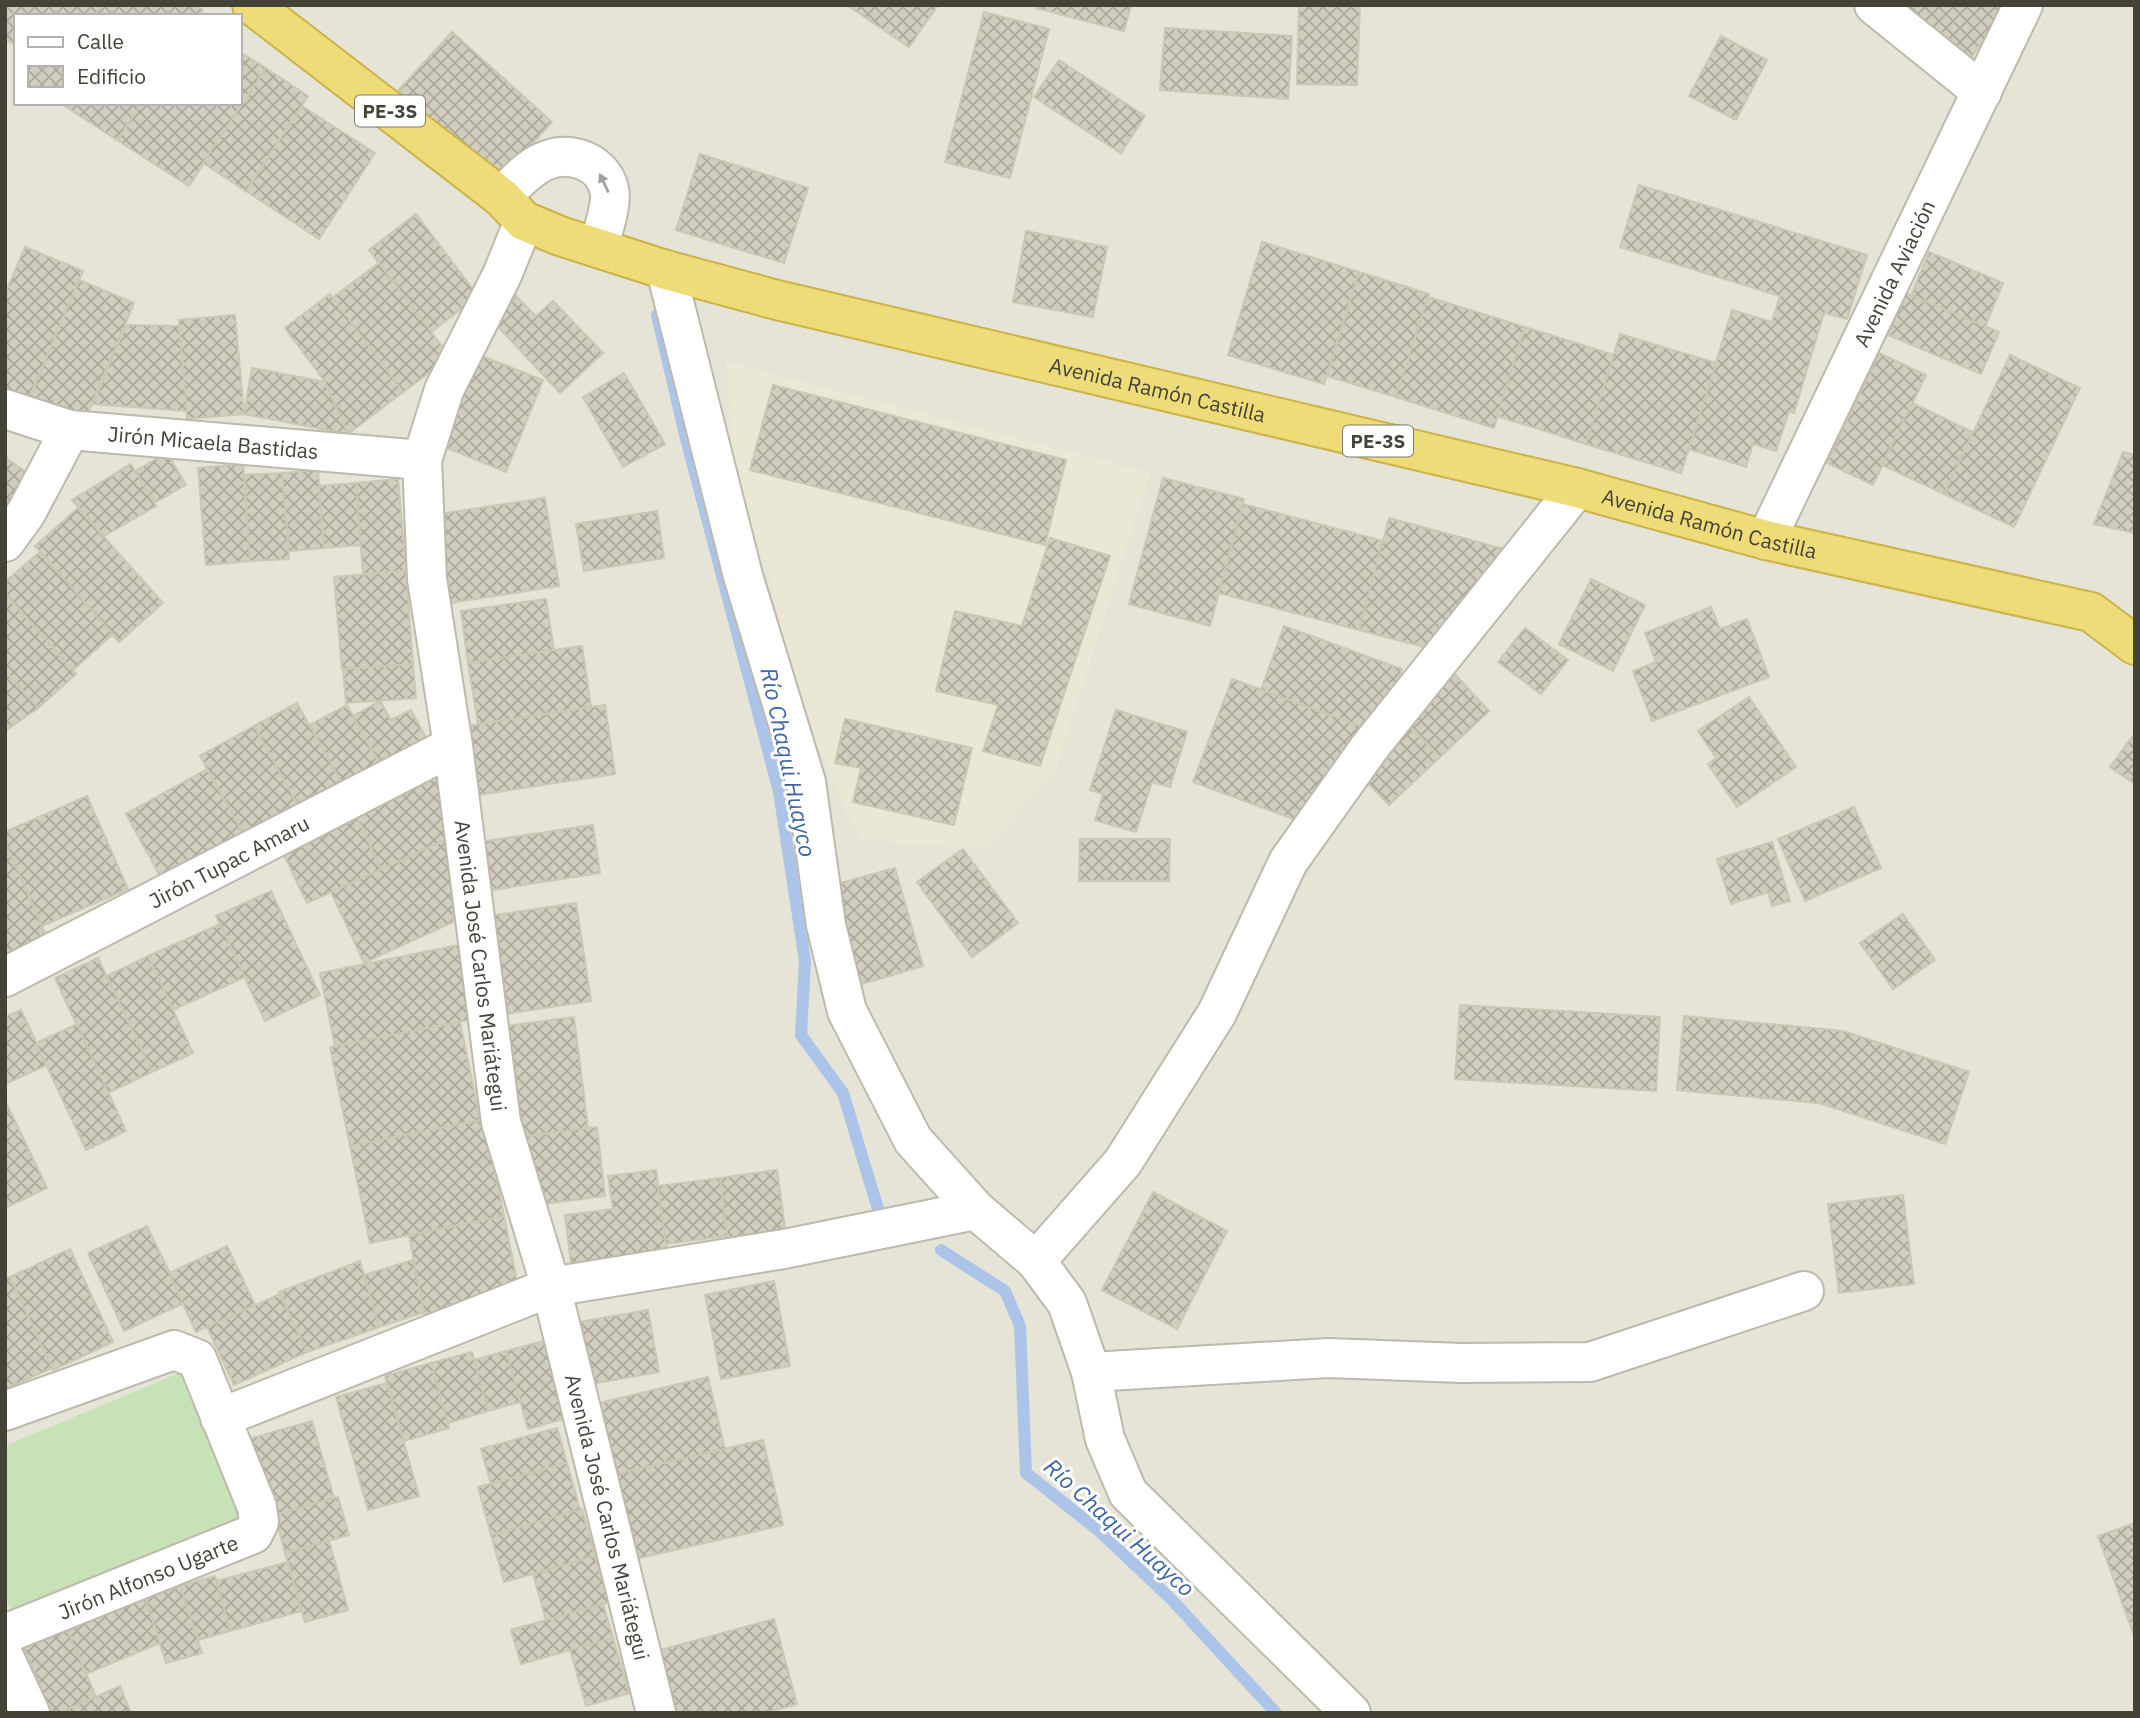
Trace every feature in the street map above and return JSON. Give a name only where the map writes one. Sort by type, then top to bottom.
[{"type":"highway","name":"Avenida Ramón Castilla","points":[[252,5],[513,209],[598,248],[666,270],[791,303],[1577,488],[1766,540],[2091,611]]},
{"type":"highway","name":"PE-3S","points":[[2091,611],[2135,645]]},
{"type":"street","points":[[1874,5],[1982,92]]},
{"type":"street","name":"Avenida Aviación","points":[[1766,540],[2023,5]]},
{"type":"street","points":[[513,209],[523,174],[541,162],[558,156],[572,156],[596,166],[610,190],[607,217],[598,248]]},
{"type":"street","name":"Avenida José Carlos Mariátegui","points":[[513,209],[502,275],[443,390],[422,460],[427,579],[453,746],[500,1122],[551,1287],[656,1713]]},
{"type":"street","points":[[666,270],[743,576],[806,782],[826,925],[847,1011],[913,1140],[976,1210],[1036,1261],[1067,1303],[1091,1372],[1105,1439],[1128,1493],[1352,1713]]},
{"type":"street","name":"Jirón Micaela Bastidas","points":[[5,409],[70,430],[422,460]]},
{"type":"street","points":[[5,542],[26,513],[70,430]]},
{"type":"street","points":[[1036,1261],[1123,1163],[1217,1013],[1288,862],[1370,748],[1577,488]]},
{"type":"street","name":"Avenida Ramón Castilla","points":[[2091,611],[2135,618]]},
{"type":"street","name":"Jirón Tupac Amaru","points":[[5,977],[453,746]]},
{"type":"street","points":[[220,1418],[551,1287],[784,1249],[976,1210]]},
{"type":"street","points":[[1091,1372],[1329,1358],[1461,1363],[1590,1362],[1804,1291]]},
{"type":"street","name":"Jirón Alfonso Ugarte","points":[[5,1411],[174,1350],[197,1359],[257,1507],[259,1522],[253,1534],[5,1634]]},
{"type":"street","points":[[5,1659],[30,1713]]},
{"type":"shaded area","points":[[5,5],[2135,5],[2135,1713],[5,1713]]},
{"type":"shaded area","points":[[727,361],[1151,472],[1055,774],[984,849],[860,841],[795,692],[767,567],[732,493]]},
{"type":"green space","points":[[184,1371],[246,1530],[14,1616],[5,1597],[5,1446]]},
{"type":"building","points":[[5,5],[102,5],[96,14],[14,14],[14,45],[5,39]]},
{"type":"building","points":[[102,5],[196,5],[203,10],[200,14],[96,14]]},
{"type":"building","points":[[847,5],[938,5],[909,47]]},
{"type":"building","points":[[1037,5],[1131,5],[1124,31],[1036,8]]},
{"type":"building","points":[[1299,5],[1360,5],[1357,85],[1297,84]]},
{"type":"building","points":[[1885,5],[1998,5],[2006,11],[1965,65]]},
{"type":"building","points":[[984,12],[1049,29],[1010,178],[945,162]]},
{"type":"building","points":[[1165,28],[1292,36],[1288,99],[1160,90]]},
{"type":"building","points":[[452,32],[552,122],[498,181],[398,91]]},
{"type":"building","points":[[1721,36],[1767,60],[1736,120],[1689,96]]},
{"type":"building","points":[[242,53],[266,68],[242,105]]},
{"type":"building","points":[[1059,60],[1145,116],[1121,153],[1034,97]]},
{"type":"building","points":[[266,68],[308,96],[246,191],[203,163]]},
{"type":"building","points":[[63,105],[141,105],[117,140]]},
{"type":"building","points":[[141,105],[242,105],[189,186],[117,140]]},
{"type":"building","points":[[302,106],[375,153],[319,239],[246,191]]},
{"type":"building","points":[[700,154],[808,188],[784,263],[676,230]]},
{"type":"building","points":[[1639,185],[1867,255],[1847,319],[1824,313],[1794,413],[1789,411],[1776,451],[1753,444],[1746,467],[1689,449],[1732,310],[1772,322],[1780,296],[1620,247]]},
{"type":"building","points":[[416,214],[478,296],[431,332],[369,250]]},
{"type":"building","points":[[1026,231],[1107,247],[1093,317],[1013,302]]},
{"type":"building","points":[[1262,242],[1359,272],[1324,384],[1228,355]]},
{"type":"building","points":[[25,247],[83,271],[28,401],[5,392],[5,294]]},
{"type":"building","points":[[1929,252],[2003,283],[1985,327],[1911,296]]},
{"type":"building","points":[[379,263],[450,357],[403,392],[332,298]]},
{"type":"building","points":[[1359,272],[1429,294],[1396,397],[1327,376]]},
{"type":"building","points":[[79,280],[134,303],[85,420],[30,397]]},
{"type":"building","points":[[1906,293],[1999,332],[1981,374],[1888,335]]},
{"type":"building","points":[[330,294],[403,392],[348,434],[325,382],[285,328]]},
{"type":"building","points":[[515,295],[536,316],[553,301],[603,353],[560,393],[490,318]]},
{"type":"building","points":[[1428,297],[1525,327],[1494,428],[1396,397]]},
{"type":"building","points":[[235,315],[244,414],[187,419],[179,320]]},
{"type":"building","points":[[126,325],[179,326],[187,411],[93,404]]},
{"type":"building","points":[[1525,327],[1614,355],[1586,444],[1497,416]]},
{"type":"building","points":[[1620,334],[1716,363],[1681,473],[1586,444]]},
{"type":"building","points":[[1879,353],[1926,375],[1873,485],[1827,463]]},
{"type":"building","points":[[479,355],[543,380],[506,472],[442,446]]},
{"type":"building","points":[[2010,355],[2080,388],[2014,527],[1944,494]]},
{"type":"building","points":[[252,368],[325,382],[348,434],[244,414]]},
{"type":"building","points":[[624,373],[665,444],[623,467],[583,397]]},
{"type":"building","points":[[773,385],[1066,460],[1045,545],[750,470]]},
{"type":"building","points":[[1912,403],[1973,432],[1944,494],[1882,465]]},
{"type":"building","points":[[2123,452],[2135,455],[2135,533],[2094,524]]},
{"type":"building","points":[[167,453],[186,485],[154,503],[135,471]]},
{"type":"building","points":[[5,457],[39,482],[5,528]]},
{"type":"building","points":[[131,464],[156,506],[104,536],[72,500]]},
{"type":"building","points":[[243,464],[250,561],[206,565],[198,468]]},
{"type":"building","points":[[318,470],[324,548],[289,551],[282,473]]},
{"type":"building","points":[[282,473],[289,559],[250,561],[244,475]]},
{"type":"building","points":[[1163,478],[1244,499],[1210,626],[1129,604]]},
{"type":"building","points":[[398,479],[406,571],[363,574],[356,483]]},
{"type":"building","points":[[356,483],[360,545],[324,548],[319,486]]},
{"type":"building","points":[[545,498],[559,586],[443,604],[437,561],[446,560],[439,514]]},
{"type":"building","points":[[1243,504],[1383,541],[1359,630],[1219,593]]},
{"type":"building","points":[[78,508],[163,603],[119,642],[35,546]]},
{"type":"building","points":[[657,511],[664,558],[584,571],[576,524]]},
{"type":"building","points":[[1389,518],[1508,550],[1436,650],[1359,630]]},
{"type":"building","points":[[1050,538],[1110,556],[1040,766],[983,751],[998,705],[936,691],[955,611],[1022,626]]},
{"type":"building","points":[[40,552],[113,634],[73,670],[5,593],[5,582]]},
{"type":"building","points":[[406,571],[413,664],[342,670],[334,577]]},
{"type":"building","points":[[1591,579],[1645,605],[1613,671],[1559,644]]},
{"type":"building","points":[[7,596],[76,674],[38,708],[5,671]]},
{"type":"building","points":[[546,599],[554,650],[468,663],[461,611]]},
{"type":"building","points":[[1711,607],[1720,629],[1747,619],[1769,677],[1652,721],[1633,671],[1656,662],[1645,633]]},
{"type":"building","points":[[1284,626],[1402,669],[1378,733],[1261,690]]},
{"type":"building","points":[[1525,628],[1568,660],[1541,694],[1498,662]]},
{"type":"building","points":[[582,646],[591,707],[478,724],[468,663]]},
{"type":"building","points":[[413,664],[416,698],[346,703],[343,669]]},
{"type":"building","points":[[1448,667],[1489,711],[1440,757],[1398,713]]},
{"type":"building","points":[[5,671],[38,708],[5,731]]},
{"type":"building","points":[[1232,679],[1363,727],[1307,824],[1193,782]]},
{"type":"building","points":[[1749,697],[1796,767],[1737,807],[1708,764],[1716,758],[1698,731]]},
{"type":"building","points":[[380,701],[391,720],[411,710],[430,745],[383,770],[353,716]]},
{"type":"building","points":[[297,703],[344,787],[300,810],[254,726]]},
{"type":"building","points":[[347,705],[380,766],[344,787],[310,725]]},
{"type":"building","points":[[605,705],[615,774],[471,796],[460,727]]},
{"type":"building","points":[[1116,710],[1187,732],[1170,787],[1152,782],[1136,832],[1095,820],[1103,794],[1090,790]]},
{"type":"building","points":[[845,719],[972,748],[954,825],[853,802],[861,768],[835,763]]},
{"type":"building","points":[[254,726],[304,816],[250,846],[200,756]]},
{"type":"building","points":[[1411,728],[1440,757],[1389,805],[1361,776]]},
{"type":"building","points":[[2135,733],[2135,784],[2110,767]]},
{"type":"building","points":[[448,767],[454,836],[381,870],[354,810]]},
{"type":"building","points":[[207,769],[250,846],[168,891],[126,814]]},
{"type":"building","points":[[87,796],[128,889],[42,926],[5,843],[5,832]]},
{"type":"building","points":[[1854,807],[1881,868],[1805,901],[1778,839]]},
{"type":"building","points":[[356,814],[381,870],[307,903],[281,849]]},
{"type":"building","points":[[593,825],[600,873],[486,891],[479,842]]},
{"type":"building","points":[[454,836],[453,922],[364,963],[331,892]]},
{"type":"building","points":[[1080,839],[1170,839],[1169,881],[1079,881]]},
{"type":"building","points":[[1772,842],[1790,901],[1772,906],[1768,892],[1731,904],[1717,859]]},
{"type":"building","points":[[963,849],[1018,923],[972,957],[917,882]]},
{"type":"building","points":[[10,853],[52,949],[5,960],[5,855]]},
{"type":"building","points":[[895,868],[923,966],[855,986],[826,887]]},
{"type":"building","points":[[271,891],[320,995],[265,1021],[216,916]]},
{"type":"building","points":[[576,903],[591,1001],[504,1014],[489,916]]},
{"type":"building","points":[[1903,914],[1935,960],[1893,989],[1860,943]]},
{"type":"building","points":[[220,924],[245,977],[173,1010],[148,956]]},
{"type":"building","points":[[459,945],[474,1019],[335,1046],[320,973]]},
{"type":"building","points":[[148,956],[193,1053],[152,1072],[107,976]]},
{"type":"building","points":[[98,958],[152,1072],[108,1093],[55,978]]},
{"type":"building","points":[[1460,1005],[1660,1017],[1656,1091],[1455,1079]]},
{"type":"building","points":[[21,1010],[47,1065],[5,1084],[5,1017]]},
{"type":"building","points":[[1684,1016],[1843,1031],[1969,1072],[1945,1144],[1819,1103],[1677,1090]]},
{"type":"building","points":[[574,1017],[588,1128],[521,1137],[506,1026]]},
{"type":"building","points":[[460,1022],[480,1120],[350,1146],[330,1047]]},
{"type":"building","points":[[77,1024],[126,1131],[86,1150],[36,1043]]},
{"type":"building","points":[[5,1100],[47,1188],[5,1208]]},
{"type":"building","points":[[485,1119],[504,1216],[370,1243],[350,1146]]},
{"type":"building","points":[[597,1127],[605,1196],[530,1206],[521,1137]]},
{"type":"building","points":[[656,1170],[667,1251],[571,1263],[565,1215],[613,1209],[608,1176]]},
{"type":"building","points":[[777,1170],[786,1235],[728,1243],[720,1178]]},
{"type":"building","points":[[720,1178],[727,1236],[666,1244],[658,1186]]},
{"type":"building","points":[[1153,1192],[1227,1231],[1177,1329],[1102,1290]]},
{"type":"building","points":[[1903,1195],[1914,1284],[1839,1293],[1828,1204]]},
{"type":"building","points":[[504,1216],[520,1296],[424,1315],[409,1235]]},
{"type":"building","points":[[147,1226],[184,1303],[124,1331],[88,1253]]},
{"type":"building","points":[[227,1246],[255,1305],[196,1332],[169,1273]]},
{"type":"building","points":[[70,1249],[113,1342],[53,1370],[10,1277]]},
{"type":"building","points":[[413,1260],[424,1312],[379,1327],[364,1275]]},
{"type":"building","points":[[360,1261],[379,1327],[307,1352],[279,1292]]},
{"type":"building","points":[[10,1277],[52,1368],[8,1388],[5,1381],[5,1279]]},
{"type":"building","points":[[774,1281],[790,1366],[721,1379],[705,1295]]},
{"type":"building","points":[[280,1294],[307,1352],[234,1385],[207,1327]]},
{"type":"building","points":[[648,1310],[659,1372],[585,1385],[574,1323]]},
{"type":"building","points":[[544,1341],[566,1418],[528,1429],[506,1351]]},
{"type":"building","points":[[506,1351],[520,1402],[488,1411],[474,1360]]},
{"type":"building","points":[[472,1352],[488,1411],[448,1423],[431,1363]]},
{"type":"building","points":[[431,1363],[449,1428],[404,1441],[385,1376]]},
{"type":"building","points":[[708,1377],[725,1449],[607,1476],[591,1405]]},
{"type":"building","points":[[387,1383],[419,1496],[368,1510],[336,1397]]},
{"type":"building","points":[[312,1421],[334,1498],[268,1517],[245,1440]]},
{"type":"building","points":[[557,1428],[567,1463],[491,1484],[481,1449]]},
{"type":"building","points":[[763,1440],[783,1525],[631,1560],[612,1475]]},
{"type":"building","points":[[567,1463],[580,1510],[491,1535],[478,1487]]},
{"type":"building","points":[[338,1497],[349,1535],[285,1553],[275,1515]]},
{"type":"building","points":[[582,1509],[595,1556],[504,1582],[491,1535]]},
{"type":"building","points":[[2135,1523],[2135,1638],[2098,1536]]},
{"type":"building","points":[[329,1541],[348,1610],[305,1622],[285,1553]]},
{"type":"building","points":[[595,1556],[609,1602],[546,1620],[533,1574]]},
{"type":"building","points":[[288,1562],[301,1611],[230,1631],[216,1581]]},
{"type":"building","points":[[215,1576],[230,1631],[198,1640],[180,1586]]},
{"type":"building","points":[[180,1586],[202,1653],[166,1663],[145,1597]]},
{"type":"building","points":[[145,1597],[160,1643],[86,1674],[67,1630]]},
{"type":"building","points":[[603,1604],[613,1638],[521,1664],[511,1630]]},
{"type":"building","points":[[774,1619],[797,1704],[765,1713],[669,1713],[653,1652]]},
{"type":"building","points":[[65,1625],[96,1697],[58,1713],[51,1713],[22,1643]]},
{"type":"building","points":[[613,1638],[629,1693],[586,1706],[570,1650]]},
{"type":"building","points":[[120,1686],[131,1713],[58,1713],[96,1697]]},
{"type":"waterway","name":"Río Chaqui Huayco","points":[[657,315],[685,435],[779,792],[805,961],[801,1035],[843,1093],[878,1209]]},
{"type":"waterway","name":"Río Chaqui Huayco","points":[[941,1250],[1005,1291],[1020,1326],[1026,1473],[1098,1530],[1172,1600],[1276,1713]]}]
